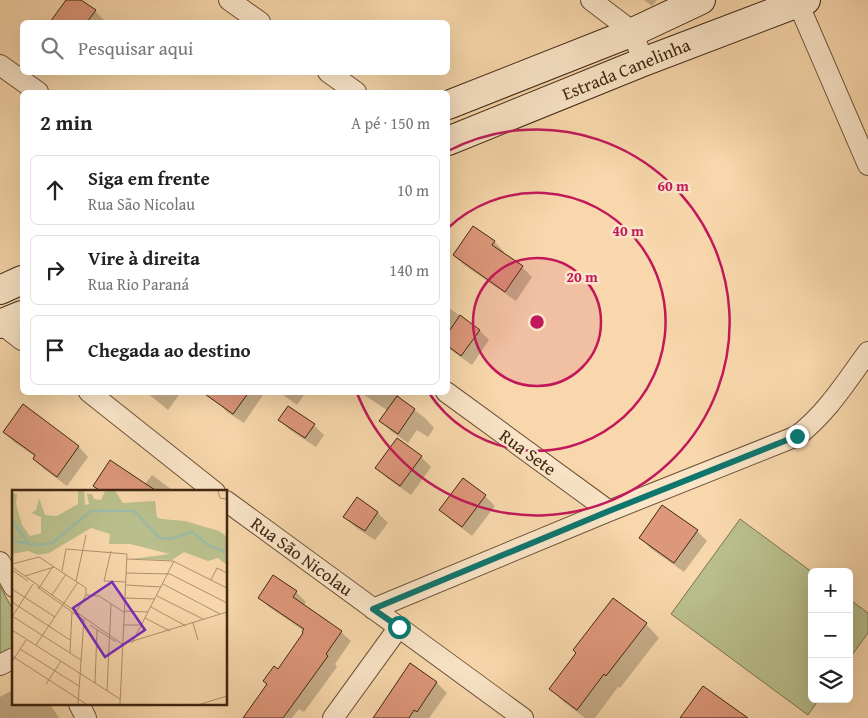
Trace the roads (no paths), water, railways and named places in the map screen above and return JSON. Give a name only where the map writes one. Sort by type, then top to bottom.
[{"type":"street","points":[[230,0],[257,20]]},
{"type":"street","points":[[591,0],[633,32],[643,62]]},
{"type":"street","name":"Estrada Canelinha","points":[[450,105],[633,32],[701,0]]},
{"type":"street","points":[[802,1],[868,166]]},
{"type":"street","name":"Estrada Canelinha","points":[[450,140],[643,62],[802,1]]},
{"type":"street","points":[[0,65],[35,90]]},
{"type":"street","points":[[332,75],[353,90]]},
{"type":"street","points":[[0,290],[20,281]]},
{"type":"street","points":[[6,321],[20,338]]},
{"type":"street","points":[[373,609],[609,511],[797,436],[814,423],[868,352]]},
{"type":"street","points":[[93,395],[212,490]]},
{"type":"street","name":"Rua Sete","points":[[450,395],[609,511]]},
{"type":"street","name":"Rua São Nicolau","points":[[229,509],[399,627],[523,718]]},
{"type":"street","points":[[0,562],[12,583]]},
{"type":"street","points":[[332,718],[399,627]]},
{"type":"street","points":[[0,666],[12,659]]}]
